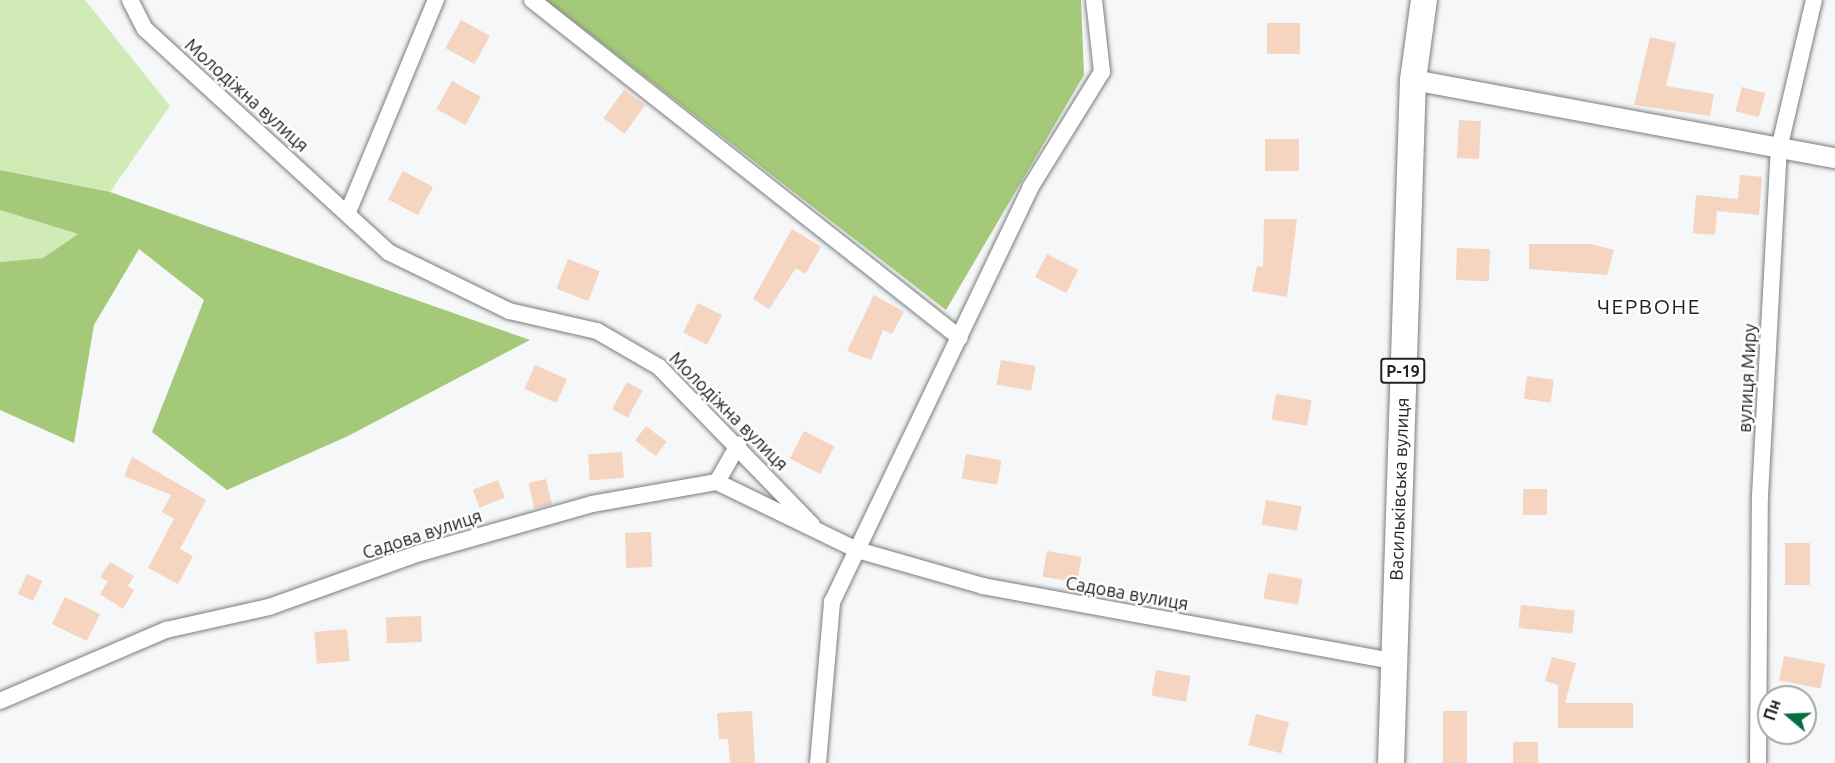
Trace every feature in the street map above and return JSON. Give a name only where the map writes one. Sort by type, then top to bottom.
[{"type":"main road","name":"Васильківська вулиця","points":[[1391,763],[1413,80],[1424,0]]},
{"type":"street","name":"Молодіжна вулиця","points":[[130,0],[145,30],[348,212],[388,252],[509,311],[597,331],[659,366],[738,445],[816,530]]},
{"type":"street","points":[[348,212],[436,0]]},
{"type":"street","points":[[532,0],[960,338]]},
{"type":"street","points":[[818,763],[832,602],[1030,188],[1102,72],[1094,0]]},
{"type":"street","name":"вулиця Миру","points":[[1758,763],[1760,496],[1779,148],[1814,0]]},
{"type":"street","points":[[1413,80],[1835,158]]},
{"type":"street","points":[[717,482],[738,445]]},
{"type":"street","name":"Садова вулиця","points":[[0,700],[166,630],[269,607],[420,553],[592,504],[717,482],[856,550],[983,586],[1393,661]]},
{"type":"green space","points":[[0,0],[85,0],[170,106],[110,192],[0,170]]},
{"type":"green space","points":[[546,0],[1081,0],[1084,75],[946,310]]},
{"type":"green space","points":[[0,170],[110,192],[530,340],[348,436],[227,490],[152,432],[204,300],[139,249],[94,325],[74,443],[0,410],[0,262],[43,258],[78,234],[0,210]]},
{"type":"green space","points":[[0,210],[78,234],[43,258],[0,262]]},
{"type":"building","points":[[461,20],[490,36],[474,64],[445,48]]},
{"type":"building","points":[[1267,23],[1300,23],[1300,54],[1267,54]]},
{"type":"building","points":[[1650,37],[1676,43],[1666,86],[1714,94],[1710,116],[1634,105]]},
{"type":"building","points":[[452,81],[481,97],[465,125],[436,109]]},
{"type":"building","points":[[1742,87],[1765,93],[1759,117],[1736,111]]},
{"type":"building","points":[[624,90],[645,105],[624,134],[603,118]]},
{"type":"building","points":[[1459,120],[1481,121],[1479,159],[1457,158]]},
{"type":"building","points":[[1265,139],[1299,139],[1299,171],[1265,171]]},
{"type":"building","points":[[403,171],[433,187],[418,215],[388,199]]},
{"type":"building","points":[[1740,175],[1762,177],[1759,215],[1717,211],[1715,235],[1693,233],[1696,195],[1738,199]]},
{"type":"building","points":[[1264,219],[1297,219],[1287,297],[1252,291],[1257,266],[1263,267]]},
{"type":"building","points":[[792,229],[821,247],[805,274],[796,268],[769,309],[753,299]]},
{"type":"building","points":[[1529,244],[1591,244],[1614,250],[1607,275],[1529,269]]},
{"type":"building","points":[[1457,248],[1490,249],[1489,281],[1456,280]]},
{"type":"building","points":[[1047,254],[1078,270],[1066,293],[1035,277]]},
{"type":"building","points":[[568,259],[600,271],[588,301],[557,289]]},
{"type":"building","points":[[874,295],[904,312],[892,334],[883,330],[871,360],[847,351]]},
{"type":"building","points":[[698,303],[722,315],[707,345],[683,332]]},
{"type":"building","points":[[1001,360],[1035,366],[1031,391],[997,385]]},
{"type":"building","points":[[535,365],[567,379],[556,403],[524,389]]},
{"type":"building","points":[[1527,376],[1554,380],[1551,403],[1524,399]]},
{"type":"building","points":[[627,382],[643,391],[628,418],[612,409]]},
{"type":"building","points":[[1276,394],[1311,400],[1307,426],[1271,420]]},
{"type":"building","points":[[646,426],[667,442],[656,456],[635,440]]},
{"type":"building","points":[[804,431],[834,446],[820,474],[790,459]]},
{"type":"building","points":[[622,452],[624,478],[590,480],[588,454]]},
{"type":"building","points":[[966,454],[1001,460],[997,485],[962,479]]},
{"type":"building","points":[[132,457],[206,500],[180,549],[193,556],[178,584],[148,568],[174,519],[162,512],[171,495],[124,476]]},
{"type":"building","points":[[546,479],[552,504],[534,508],[528,483]]},
{"type":"building","points":[[498,480],[505,498],[480,507],[473,490]]},
{"type":"building","points":[[1523,489],[1547,489],[1547,515],[1523,515]]},
{"type":"building","points":[[1266,500],[1301,506],[1297,531],[1262,525]]},
{"type":"building","points":[[651,532],[652,567],[626,568],[625,533]]},
{"type":"building","points":[[1785,543],[1810,543],[1810,585],[1785,585]]},
{"type":"building","points":[[1047,551],[1081,557],[1077,583],[1042,577]]},
{"type":"building","points":[[110,562],[134,576],[128,586],[134,590],[123,609],[100,594],[108,581],[100,577]]},
{"type":"building","points":[[1268,573],[1302,579],[1298,605],[1263,599]]},
{"type":"building","points":[[27,574],[42,581],[33,601],[18,594]]},
{"type":"building","points":[[65,597],[100,614],[87,641],[52,624]]},
{"type":"building","points":[[1521,605],[1575,611],[1572,634],[1519,628]]},
{"type":"building","points":[[421,616],[422,642],[387,643],[386,617]]},
{"type":"building","points":[[347,629],[350,661],[317,664],[314,632]]},
{"type":"building","points":[[1784,656],[1825,664],[1820,689],[1817,688],[1817,685],[1779,681]]},
{"type":"building","points":[[1552,657],[1576,663],[1565,703],[1633,703],[1633,728],[1558,728],[1558,685],[1545,681]]},
{"type":"building","points":[[1156,670],[1190,676],[1186,702],[1151,696]]},
{"type":"building","points":[[752,711],[755,763],[730,763],[728,739],[719,739],[717,713]]},
{"type":"building","points":[[1443,711],[1467,711],[1467,763],[1443,763]]},
{"type":"building","points":[[1256,714],[1289,722],[1281,753],[1248,745]]},
{"type":"building","points":[[1513,742],[1538,742],[1538,763],[1513,763]]},
{"type":"district","name":"ЧЕРВОНЕ","points":[[1649,306]]}]
